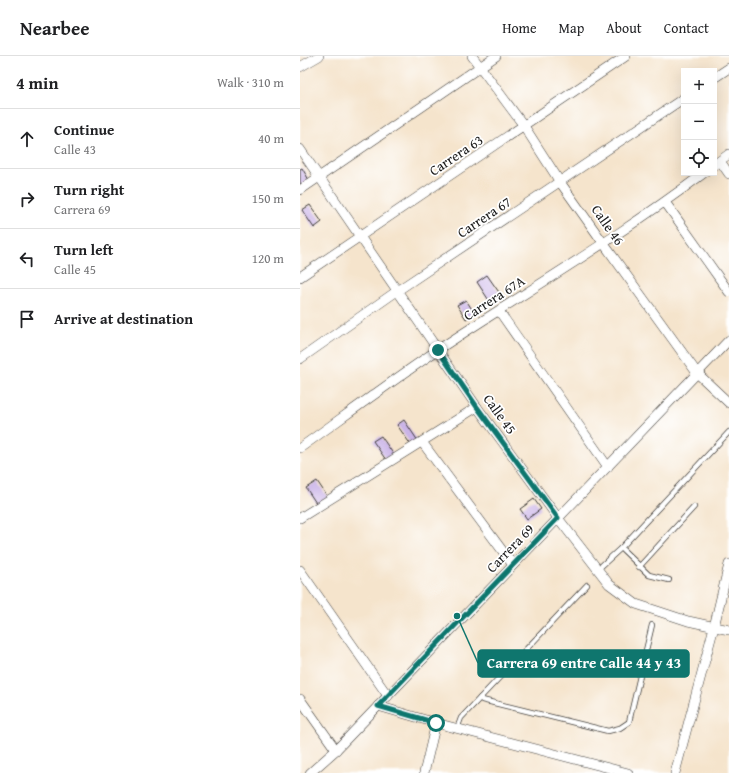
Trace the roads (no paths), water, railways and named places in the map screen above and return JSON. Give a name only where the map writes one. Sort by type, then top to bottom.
[{"type":"street","points":[[300,67],[319,56]]},
{"type":"street","name":"Calle 46","points":[[472,56],[524,126],[560,182],[697,373],[729,403]]},
{"type":"street","points":[[300,190],[496,56]]},
{"type":"street","name":"Carrera 63","points":[[300,277],[626,56]]},
{"type":"street","points":[[717,76],[729,68]]},
{"type":"street","name":"Carrera 67","points":[[300,360],[398,291],[681,100]]},
{"type":"street","name":"Calle 45","points":[[300,149],[477,407],[558,518],[609,584],[636,604],[688,621],[729,630]]},
{"type":"street","points":[[729,154],[717,163],[729,174]]},
{"type":"street","name":"Carrera 67A","points":[[300,448],[438,350],[604,244],[700,176]]},
{"type":"street","points":[[665,202],[729,292]]},
{"type":"street","points":[[499,311],[608,467]]},
{"type":"street","name":"Carrera 69","points":[[310,773],[336,750],[729,340]]},
{"type":"street","points":[[300,518],[477,407]]},
{"type":"street","points":[[422,442],[513,565]]},
{"type":"street","points":[[675,773],[729,564]]},
{"type":"street","points":[[300,570],[388,696]]},
{"type":"street","points":[[300,699],[336,750]]},
{"type":"street","points":[[378,706],[457,729],[628,773]]},
{"type":"street","points":[[424,773],[436,723]]},
{"type":"lane","points":[[598,569],[621,548],[729,432]]},
{"type":"lane","points":[[639,567],[694,507]]},
{"type":"lane","points":[[621,548],[649,575],[669,580]]},
{"type":"lane","points":[[457,729],[461,718],[587,585]]},
{"type":"lane","points":[[480,698],[482,700],[608,731],[620,728],[629,722],[652,625]]},
{"type":"place","name":"Carrera 69 entre Calle 44 y 43","points":[[457,616]]}]
